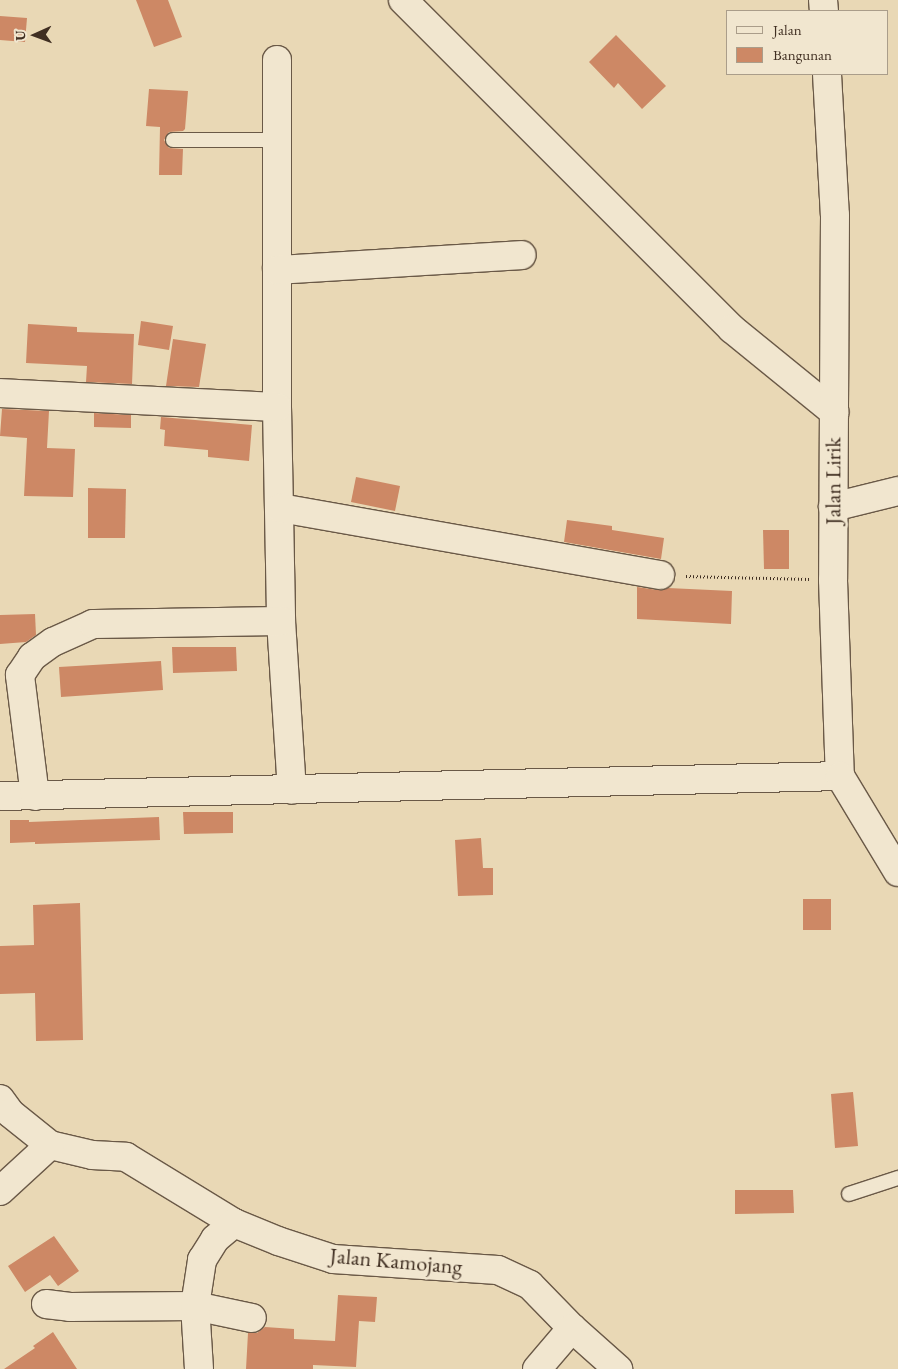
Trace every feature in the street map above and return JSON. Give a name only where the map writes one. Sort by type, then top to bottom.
[{"type":"street","points":[[402,0],[732,329],[834,412]]},
{"type":"street","points":[[829,10],[838,0]]},
{"type":"street","points":[[277,60],[277,406],[281,621],[292,790]]},
{"type":"street","name":"Jalan Lirik","points":[[828,75],[836,215],[833,580],[840,776],[898,872]]},
{"type":"street","points":[[277,270],[522,256]]},
{"type":"street","points":[[0,393],[277,406]]},
{"type":"street","points":[[833,507],[898,492]]},
{"type":"street","points":[[280,508],[660,575]]},
{"type":"street","points":[[35,796],[20,675],[32,657],[53,642],[93,624],[281,621]]},
{"type":"street","points":[[0,796],[840,776]]},
{"type":"street","name":"Jalan Kamojang","points":[[0,1099],[10,1113],[50,1146],[92,1154],[126,1157],[234,1223],[278,1241],[333,1259],[498,1270],[530,1285],[572,1328],[618,1369]]},
{"type":"street","points":[[0,1191],[50,1146]]},
{"type":"street","points":[[199,1369],[195,1306],[202,1260],[215,1239],[234,1223]]},
{"type":"street","points":[[46,1304],[70,1307],[195,1306],[252,1318]]},
{"type":"street","points":[[537,1369],[572,1328]]},
{"type":"lane","points":[[173,140],[277,140]]},
{"type":"lane","points":[[849,1194],[898,1178]]},
{"type":"path","points":[[660,575],[833,580]]},
{"type":"building","points":[[136,0],[168,0],[182,37],[154,47]]},
{"type":"building","points":[[0,16],[27,18],[25,42],[0,40]]},
{"type":"building","points":[[616,35],[666,86],[642,109],[618,83],[614,88],[589,62]]},
{"type":"building","points":[[149,89],[188,91],[185,129],[183,131],[169,132],[164,140],[169,148],[183,149],[182,175],[159,175],[160,127],[146,126]]},
{"type":"building","points":[[141,321],[173,326],[169,350],[138,345]]},
{"type":"building","points":[[28,324],[77,327],[77,332],[134,334],[132,384],[86,382],[87,366],[26,363]]},
{"type":"building","points":[[173,339],[206,344],[199,387],[166,386]]},
{"type":"building","points":[[2,409],[49,411],[47,448],[75,449],[73,497],[24,496],[27,438],[0,436]]},
{"type":"building","points":[[94,413],[131,415],[131,428],[94,427]]},
{"type":"building","points":[[161,417],[252,425],[249,461],[208,457],[208,450],[164,446],[165,430],[160,429]]},
{"type":"building","points":[[356,477],[400,486],[395,511],[351,502]]},
{"type":"building","points":[[88,488],[126,489],[125,538],[88,538]]},
{"type":"building","points":[[567,520],[612,526],[612,530],[664,538],[661,559],[564,542]]},
{"type":"building","points":[[763,530],[789,530],[789,569],[764,569]]},
{"type":"building","points":[[637,587],[658,590],[668,588],[732,591],[731,624],[637,619]]},
{"type":"building","points":[[35,614],[36,635],[26,642],[0,644],[0,615]]},
{"type":"building","points":[[172,647],[236,647],[237,671],[173,673]]},
{"type":"building","points":[[161,661],[163,690],[61,697],[59,667]]},
{"type":"building","points":[[183,812],[233,812],[233,833],[184,834]]},
{"type":"building","points":[[159,817],[160,840],[10,843],[10,820],[29,820],[29,822]]},
{"type":"building","points":[[481,838],[483,868],[493,868],[493,895],[458,896],[455,840]]},
{"type":"building","points":[[803,899],[831,899],[831,930],[803,930]]},
{"type":"building","points":[[80,903],[83,1040],[36,1041],[35,993],[0,994],[0,946],[34,945],[33,905]]},
{"type":"building","points":[[853,1092],[858,1146],[835,1148],[831,1094]]},
{"type":"building","points":[[735,1190],[793,1190],[794,1213],[735,1214]]},
{"type":"building","points":[[54,1236],[79,1271],[58,1286],[50,1275],[25,1292],[8,1266]]},
{"type":"building","points":[[338,1295],[377,1297],[375,1322],[359,1321],[356,1367],[313,1365],[313,1369],[246,1369],[248,1333],[257,1333],[265,1327],[294,1329],[294,1339],[335,1341]]},
{"type":"building","points":[[53,1332],[77,1369],[4,1369],[35,1348],[33,1346]]}]
